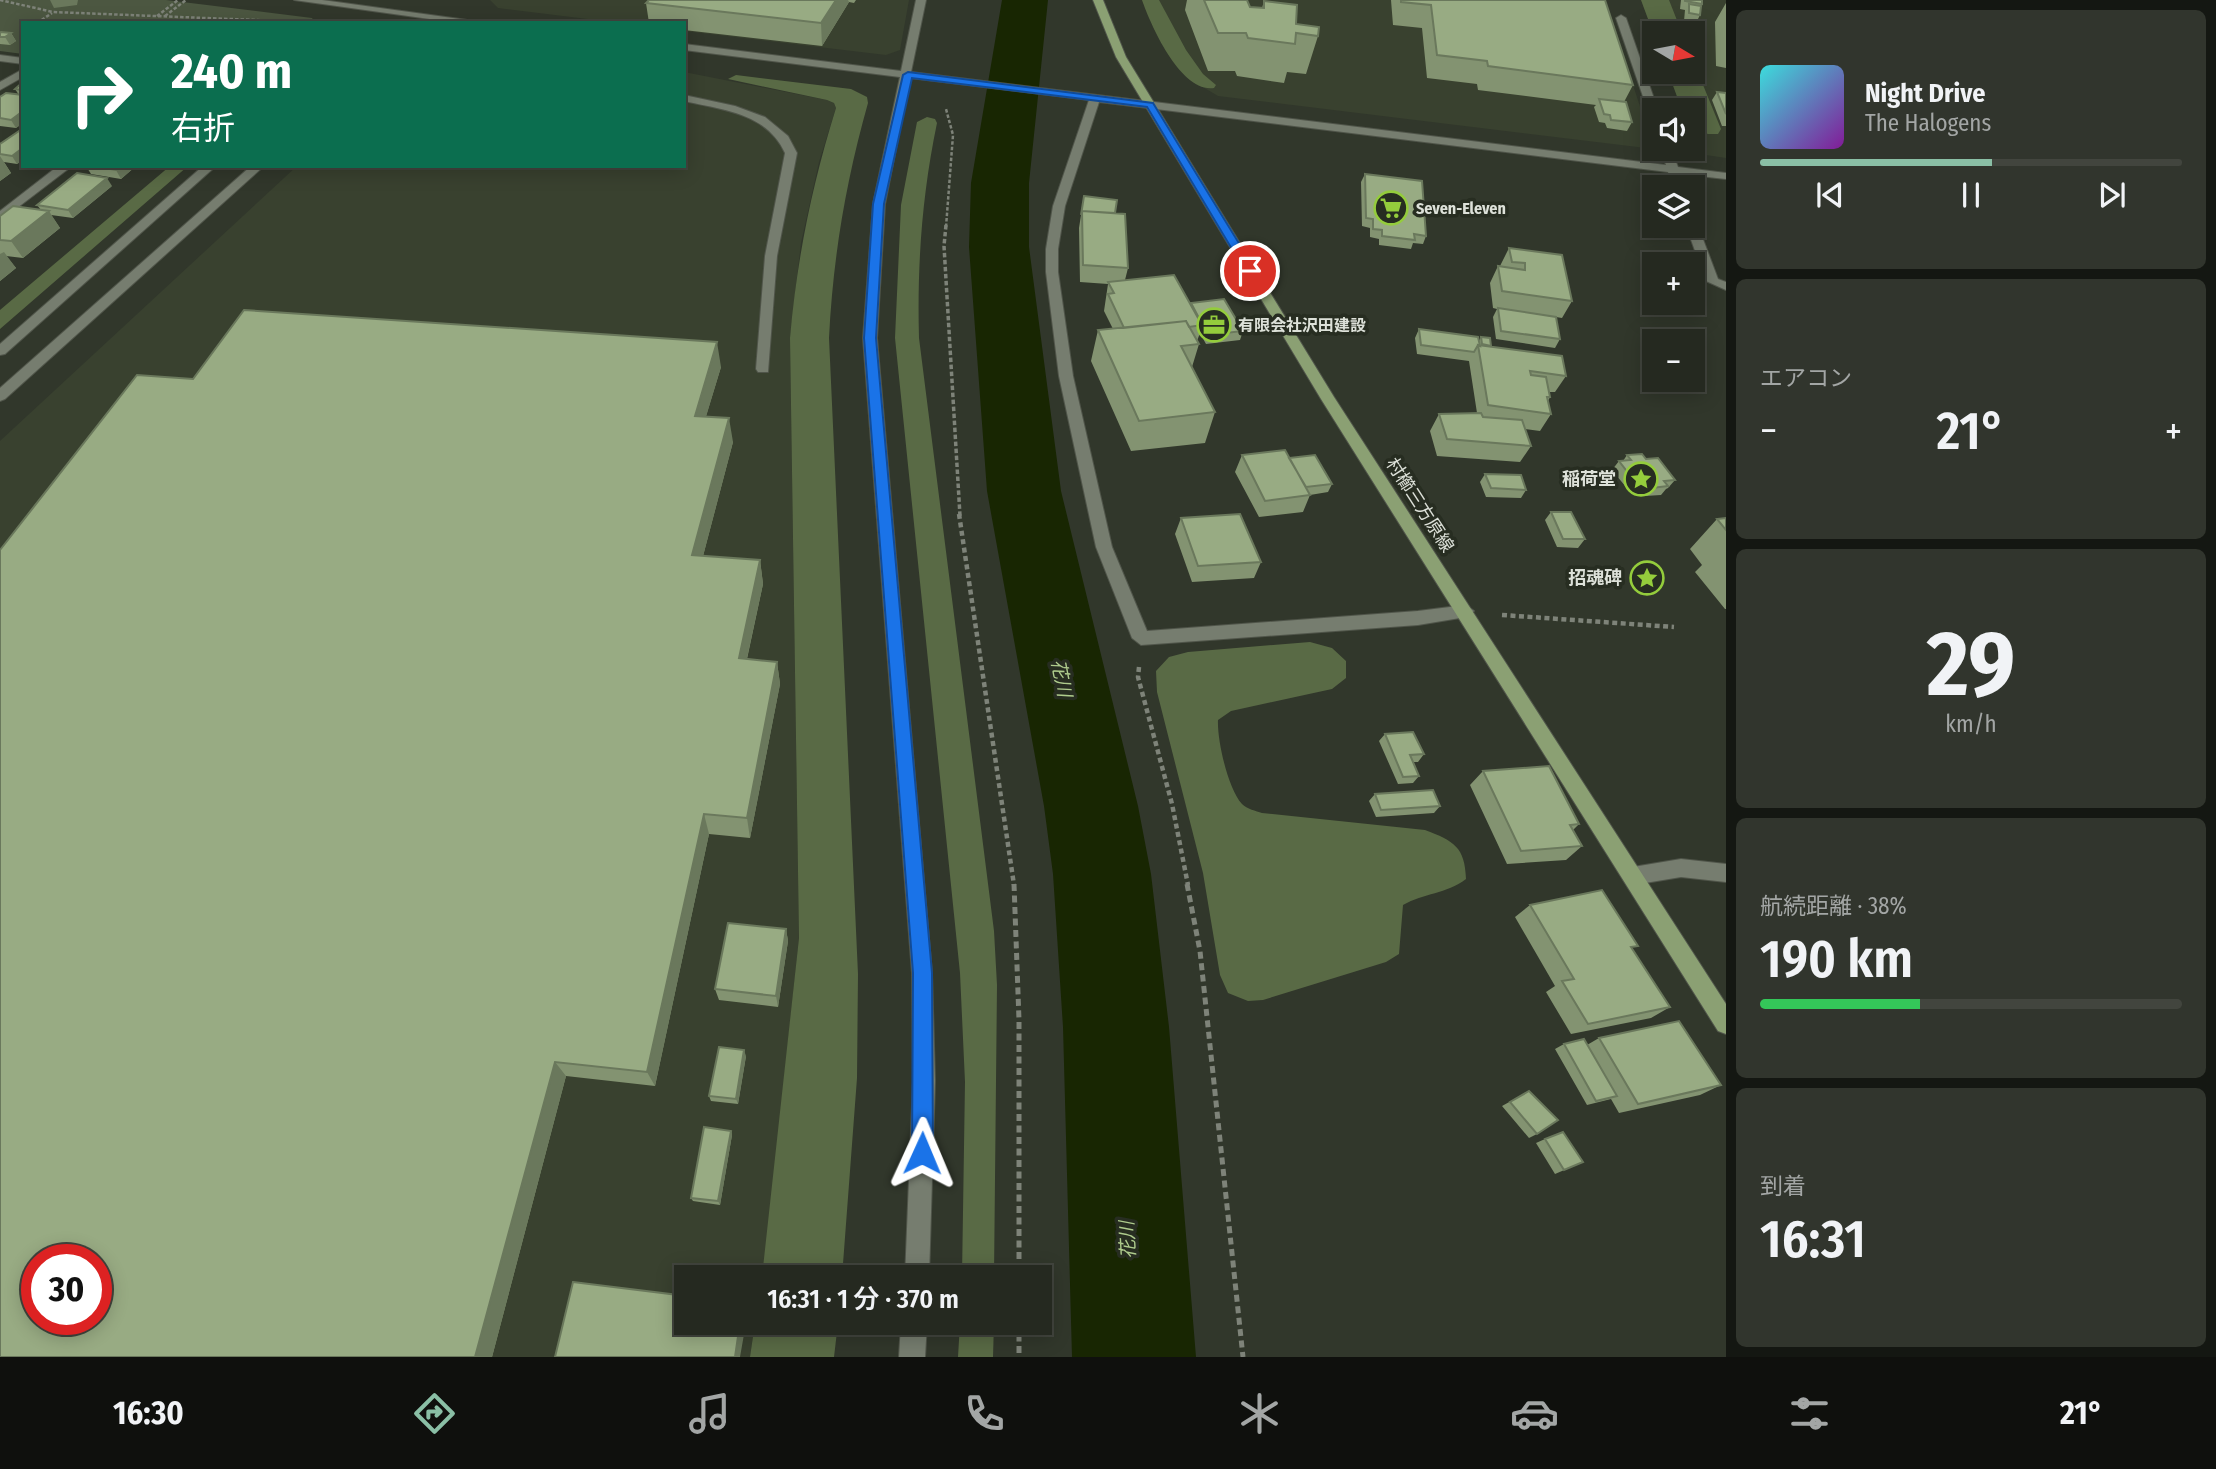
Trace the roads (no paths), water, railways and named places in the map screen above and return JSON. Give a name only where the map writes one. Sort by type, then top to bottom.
[{"type":"main road","name":"村櫛三方原線","points":[[1098,0],[1121,57],[1328,398],[1726,1023]]},
{"type":"street","points":[[299,0],[387,11],[421,19],[452,21]]},
{"type":"street","points":[[376,21],[400,0]]},
{"type":"street","points":[[917,1265],[924,1081],[922,973],[870,338],[879,204],[908,75],[921,0]]},
{"type":"street","points":[[421,19],[433,8]]},
{"type":"street","points":[[1621,18],[1648,98]]},
{"type":"street","points":[[686,47],[1726,176]]},
{"type":"street","points":[[0,58],[21,61]]},
{"type":"street","points":[[0,87],[21,73]]},
{"type":"street","points":[[1095,98],[1059,206],[1053,238],[1052,272],[1066,376],[1104,547],[1141,638],[1468,615]]},
{"type":"street","points":[[686,99],[754,116],[775,127],[788,142],[791,153],[771,256],[762,369]]},
{"type":"street","points":[[1670,161],[1675,175]]},
{"type":"street","points":[[0,217],[63,168]]},
{"type":"street","points":[[0,351],[208,168]]},
{"type":"street","points":[[0,396],[256,168]]},
{"type":"street","points":[[1696,238],[1712,282],[1726,286]]},
{"type":"street","points":[[1633,876],[1681,869],[1726,873]]},
{"type":"street","points":[[912,1357],[913,1335]]},
{"type":"waterway","name":"花川","points":[[1025,0],[1000,183],[999,247],[1024,491],[1091,806],[1102,874],[1116,1027],[1134,1357]]},
{"type":"place","name":"Seven-Eleven","points":[[1391,208]]},
{"type":"place","name":"有限会社沢田建設","points":[[1214,325]]},
{"type":"place","name":"稲荷堂","points":[[1641,479]]},
{"type":"place","name":"招魂碑","points":[[1647,578]]}]
